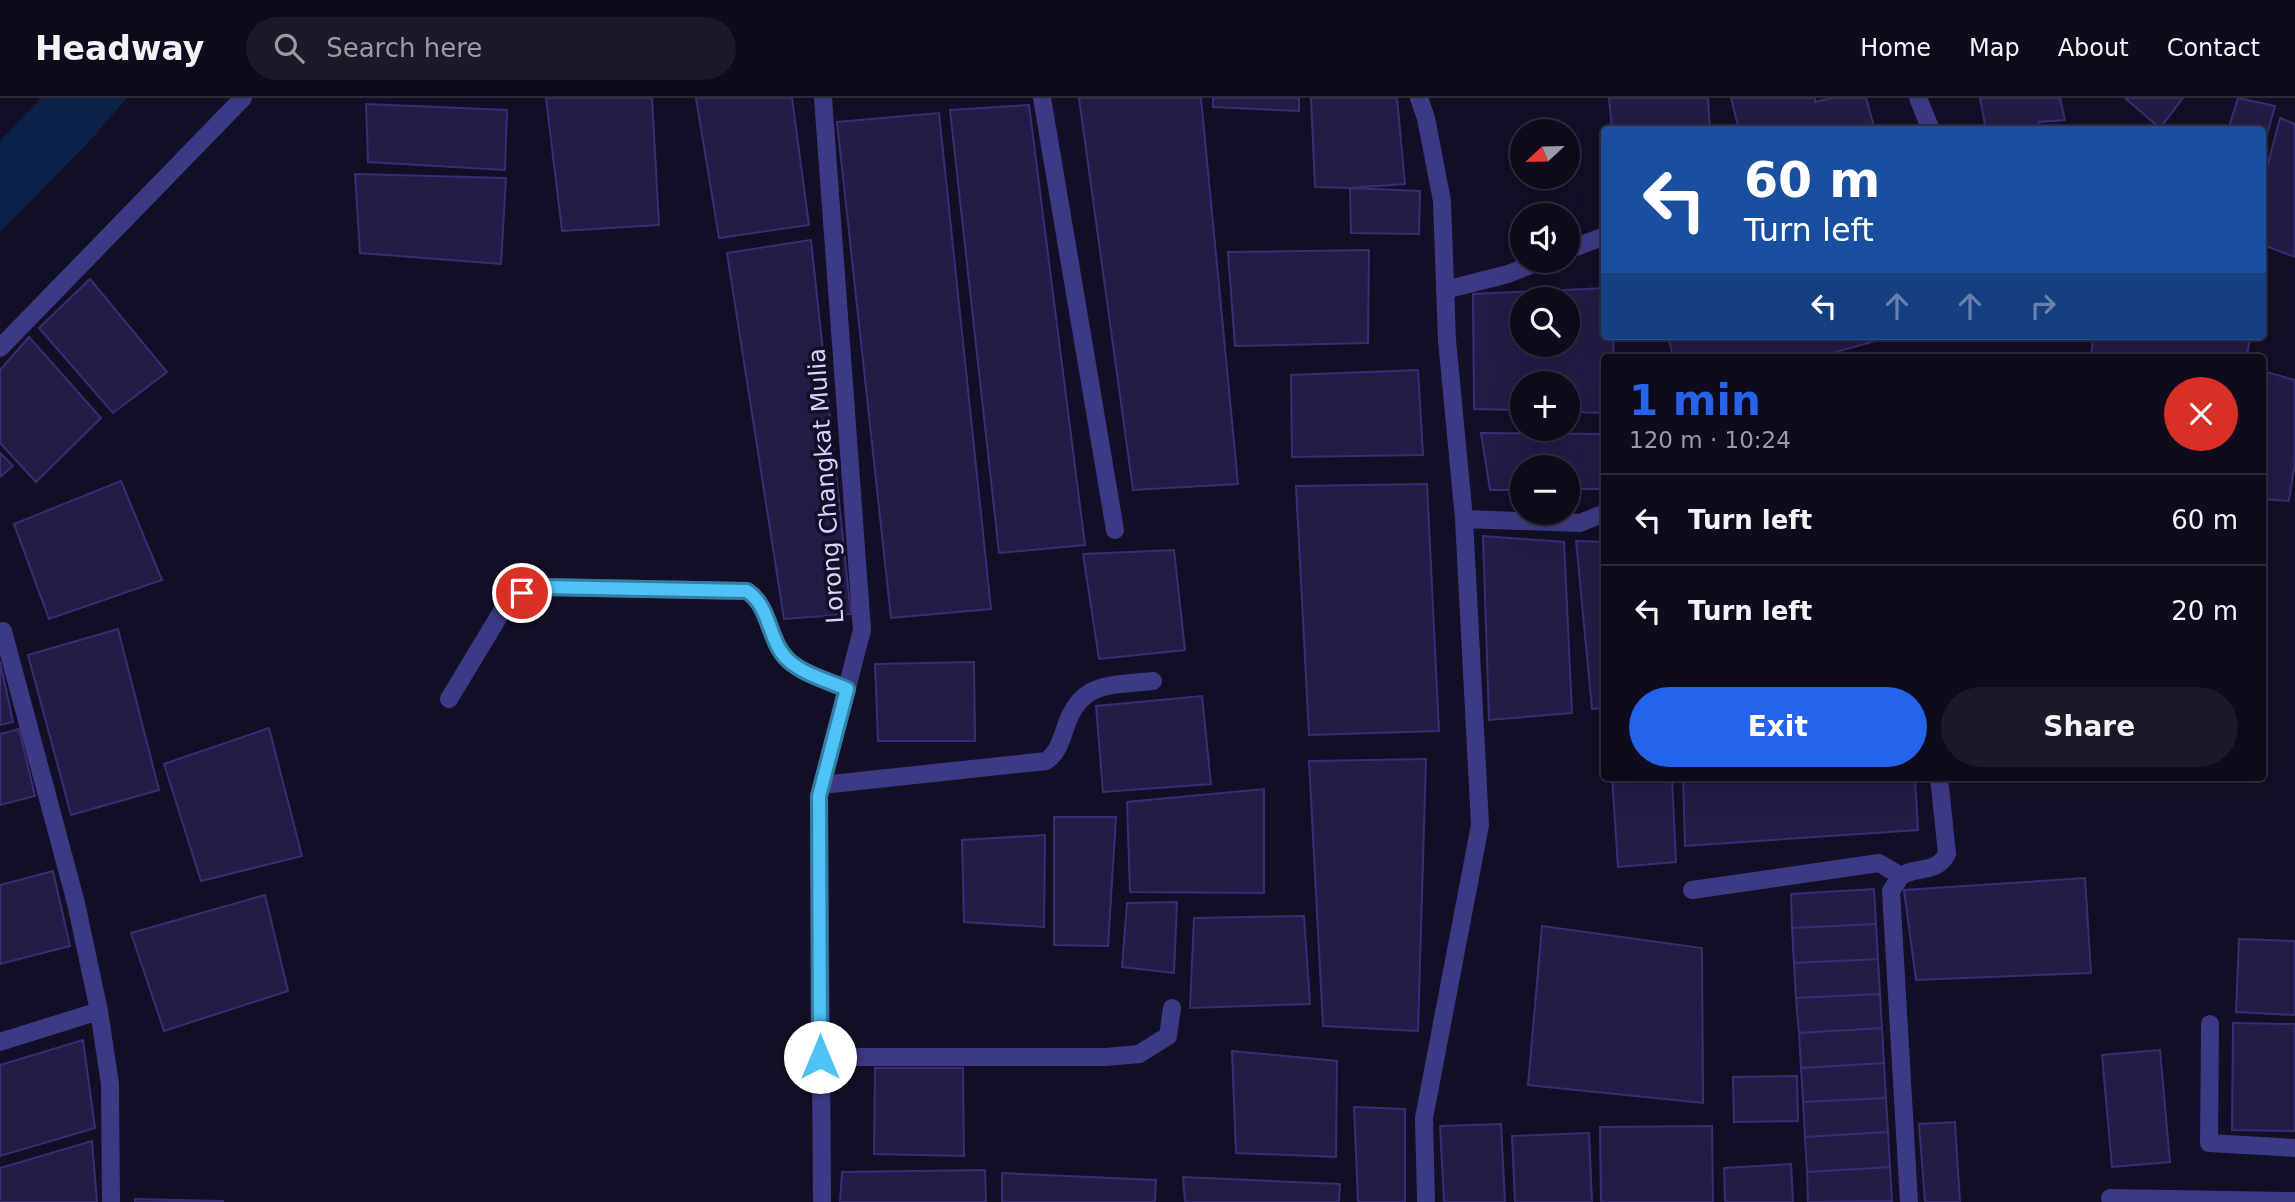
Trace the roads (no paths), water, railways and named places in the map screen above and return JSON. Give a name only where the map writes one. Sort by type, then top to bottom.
[{"type":"street","points":[[0,348],[243,98]]},
{"type":"street","name":"Lorong Changkat Mulia","points":[[822,1202],[819,796],[862,630],[823,98]]},
{"type":"street","points":[[1042,98],[1115,530]]},
{"type":"street","points":[[1419,98],[1426,118],[1442,201],[1447,340],[1464,519],[1480,825],[1424,1118],[1426,1202]]},
{"type":"street","points":[[1918,98],[1929,126]]},
{"type":"street","points":[[1580,245],[1601,238]]},
{"type":"street","points":[[1445,289],[1511,273]]},
{"type":"street","points":[[1464,519],[1580,523],[1601,515]]},
{"type":"street","points":[[449,699],[507,603],[522,593],[543,587],[747,591],[758,601],[778,646],[788,660],[799,668],[847,689]]},
{"type":"street","points":[[0,632],[3,631],[72,890],[99,1011],[110,1084],[111,1202]]},
{"type":"street","points":[[821,785],[1045,761],[1059,747],[1069,715],[1081,696],[1102,687],[1153,681]]},
{"type":"street","points":[[1909,1202],[1891,891],[1901,876],[1910,870],[1929,869],[1941,864],[1947,855],[1939,781]]},
{"type":"street","points":[[1692,890],[1879,863],[1901,876]]},
{"type":"street","points":[[820,1057],[1106,1057],[1139,1054],[1168,1036],[1172,1008]]},
{"type":"street","points":[[0,1042],[99,1011]]},
{"type":"street","points":[[2210,1024],[2209,1143],[2295,1148]]},
{"type":"street","points":[[2110,1198],[2295,1201]]},
{"type":"water","points":[[41,98],[127,98],[88,143],[0,232],[0,141]]}]
